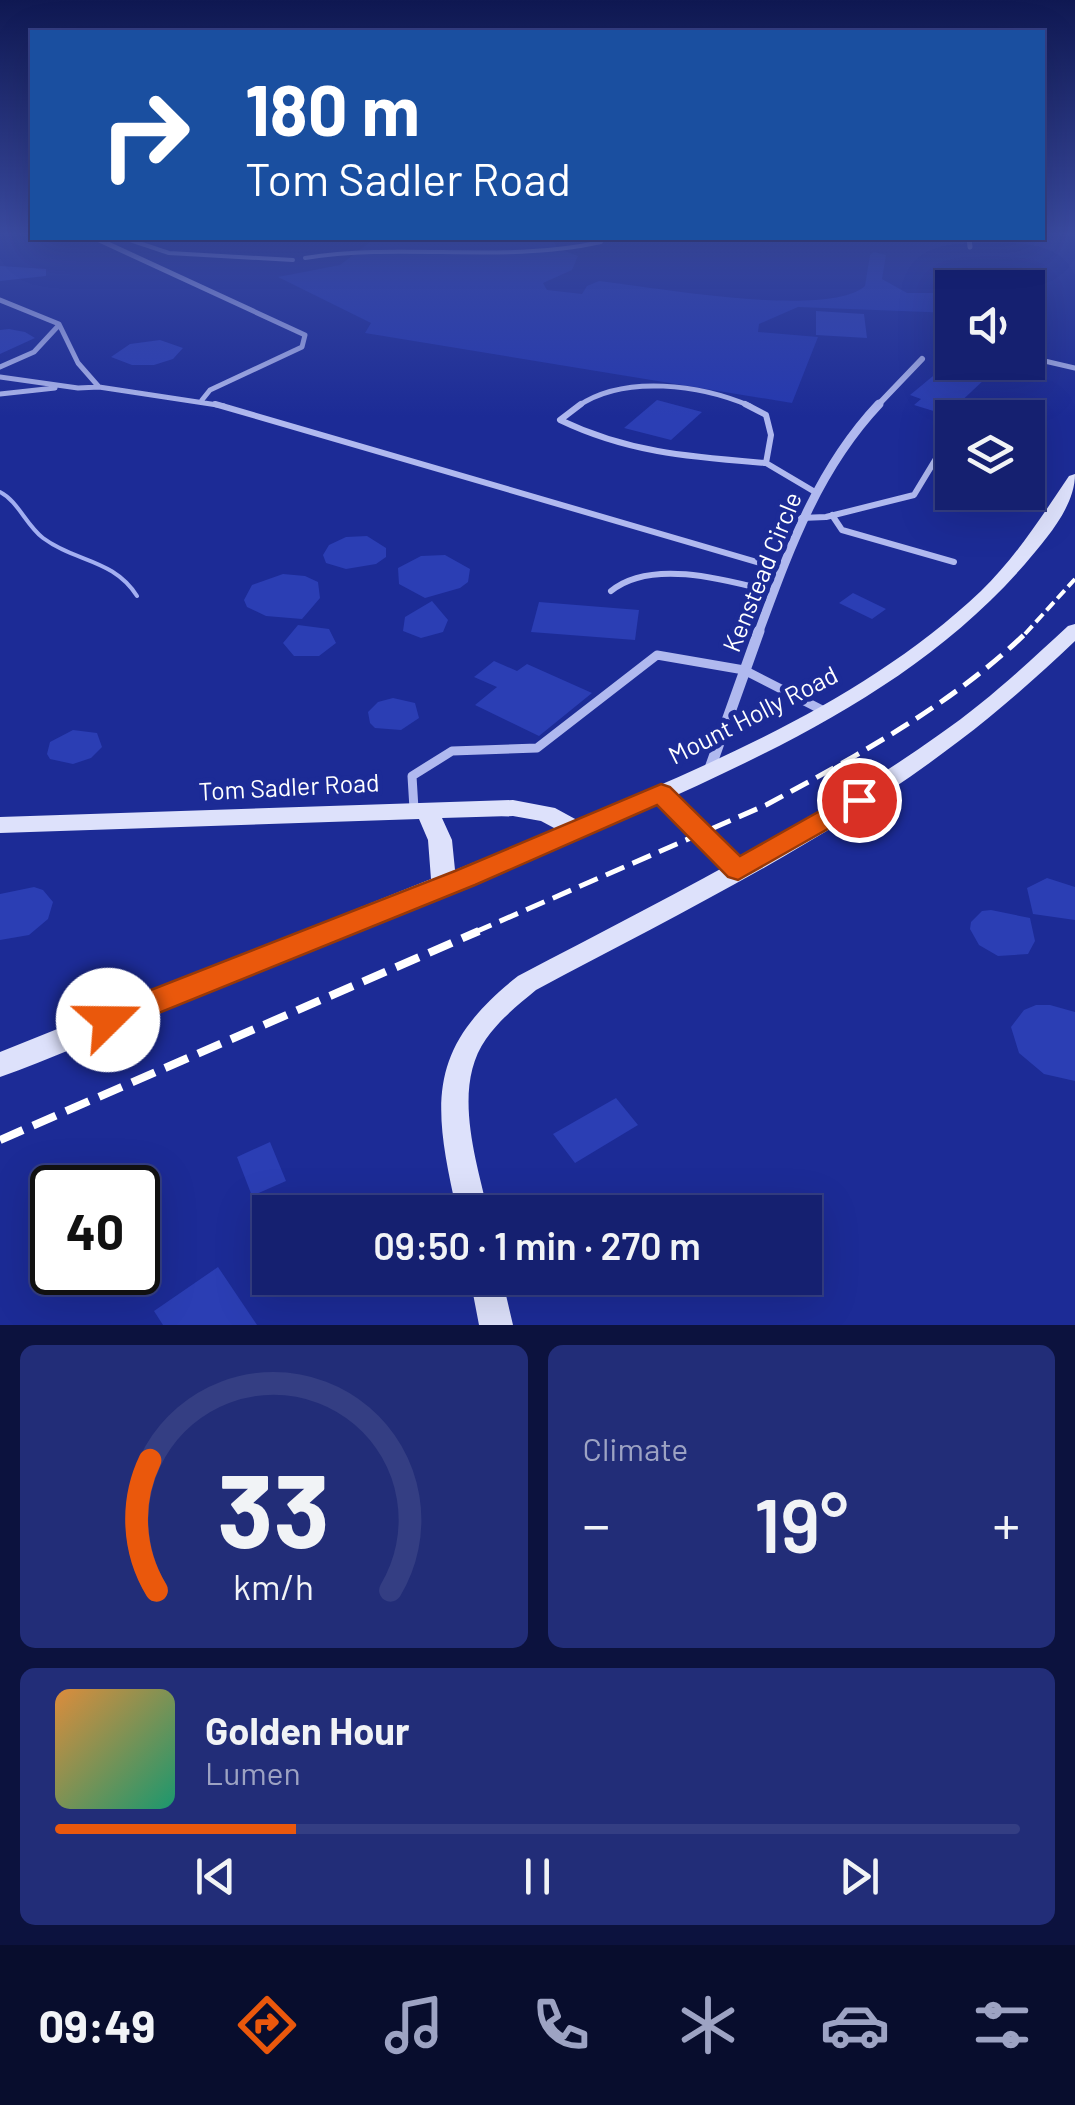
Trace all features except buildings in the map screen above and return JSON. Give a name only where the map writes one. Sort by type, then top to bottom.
[{"type":"street","name":"Kenstead Circle","points":[[709,772],[801,518],[863,421],[922,358]]},
{"type":"street","name":"Mount Holly Road","points":[[0,1064],[576,830],[709,772],[826,712],[913,656],[978,601],[1040,534],[1075,479]]},
{"type":"street","points":[[468,1195],[454,1125],[453,1096],[467,1046],[482,1021],[502,1000],[738,870],[910,768],[994,706],[1075,630]]},
{"type":"street","points":[[661,793],[738,870]]},
{"type":"street","points":[[420,809],[440,840],[444,886]]},
{"type":"street","name":"Tom Sadler Road","points":[[0,825],[420,809],[536,811],[576,830]]},
{"type":"street","points":[[490,1295],[496,1325]]},
{"type":"lane","points":[[202,400],[210,390],[302,347],[305,335],[216,294]]},
{"type":"lane","points":[[0,300],[59,324],[78,363],[99,386]]},
{"type":"lane","points":[[0,367],[28,358],[49,342],[59,324]]},
{"type":"lane","points":[[1045,362],[1075,368]]},
{"type":"lane","points":[[0,377],[78,388]]},
{"type":"lane","points":[[0,394],[99,386],[202,400],[781,570]]},
{"type":"lane","points":[[766,463],[772,435],[766,414],[744,401],[666,388],[638,390],[589,398],[560,420],[596,437],[663,455],[766,463],[815,492]]},
{"type":"lane","points":[[801,518],[832,516],[914,495],[935,460]]},
{"type":"lane","points":[[832,516],[842,530],[954,562]]},
{"type":"lane","points":[[611,592],[629,578],[651,576],[752,586],[773,592]]},
{"type":"lane","points":[[420,809],[412,776],[452,751],[536,748],[657,655],[744,670],[826,712]]},
{"type":"shaded area","points":[[312,294],[696,294],[778,301],[849,294],[935,294],[935,312],[798,307],[759,324],[758,332],[818,337],[792,403],[365,333],[371,323]]},
{"type":"waterway","points":[[0,492],[43,538],[106,568],[137,596]]},
{"type":"railway","points":[[1026,633],[1075,579]]},
{"type":"railway","points":[[473,933],[766,805],[801,786],[936,705],[1026,633]]},
{"type":"railway","points":[[0,1140],[479,931]]},
{"type":"route","points":[[108,1020],[465,878],[661,793],[738,870],[859,800]]}]
